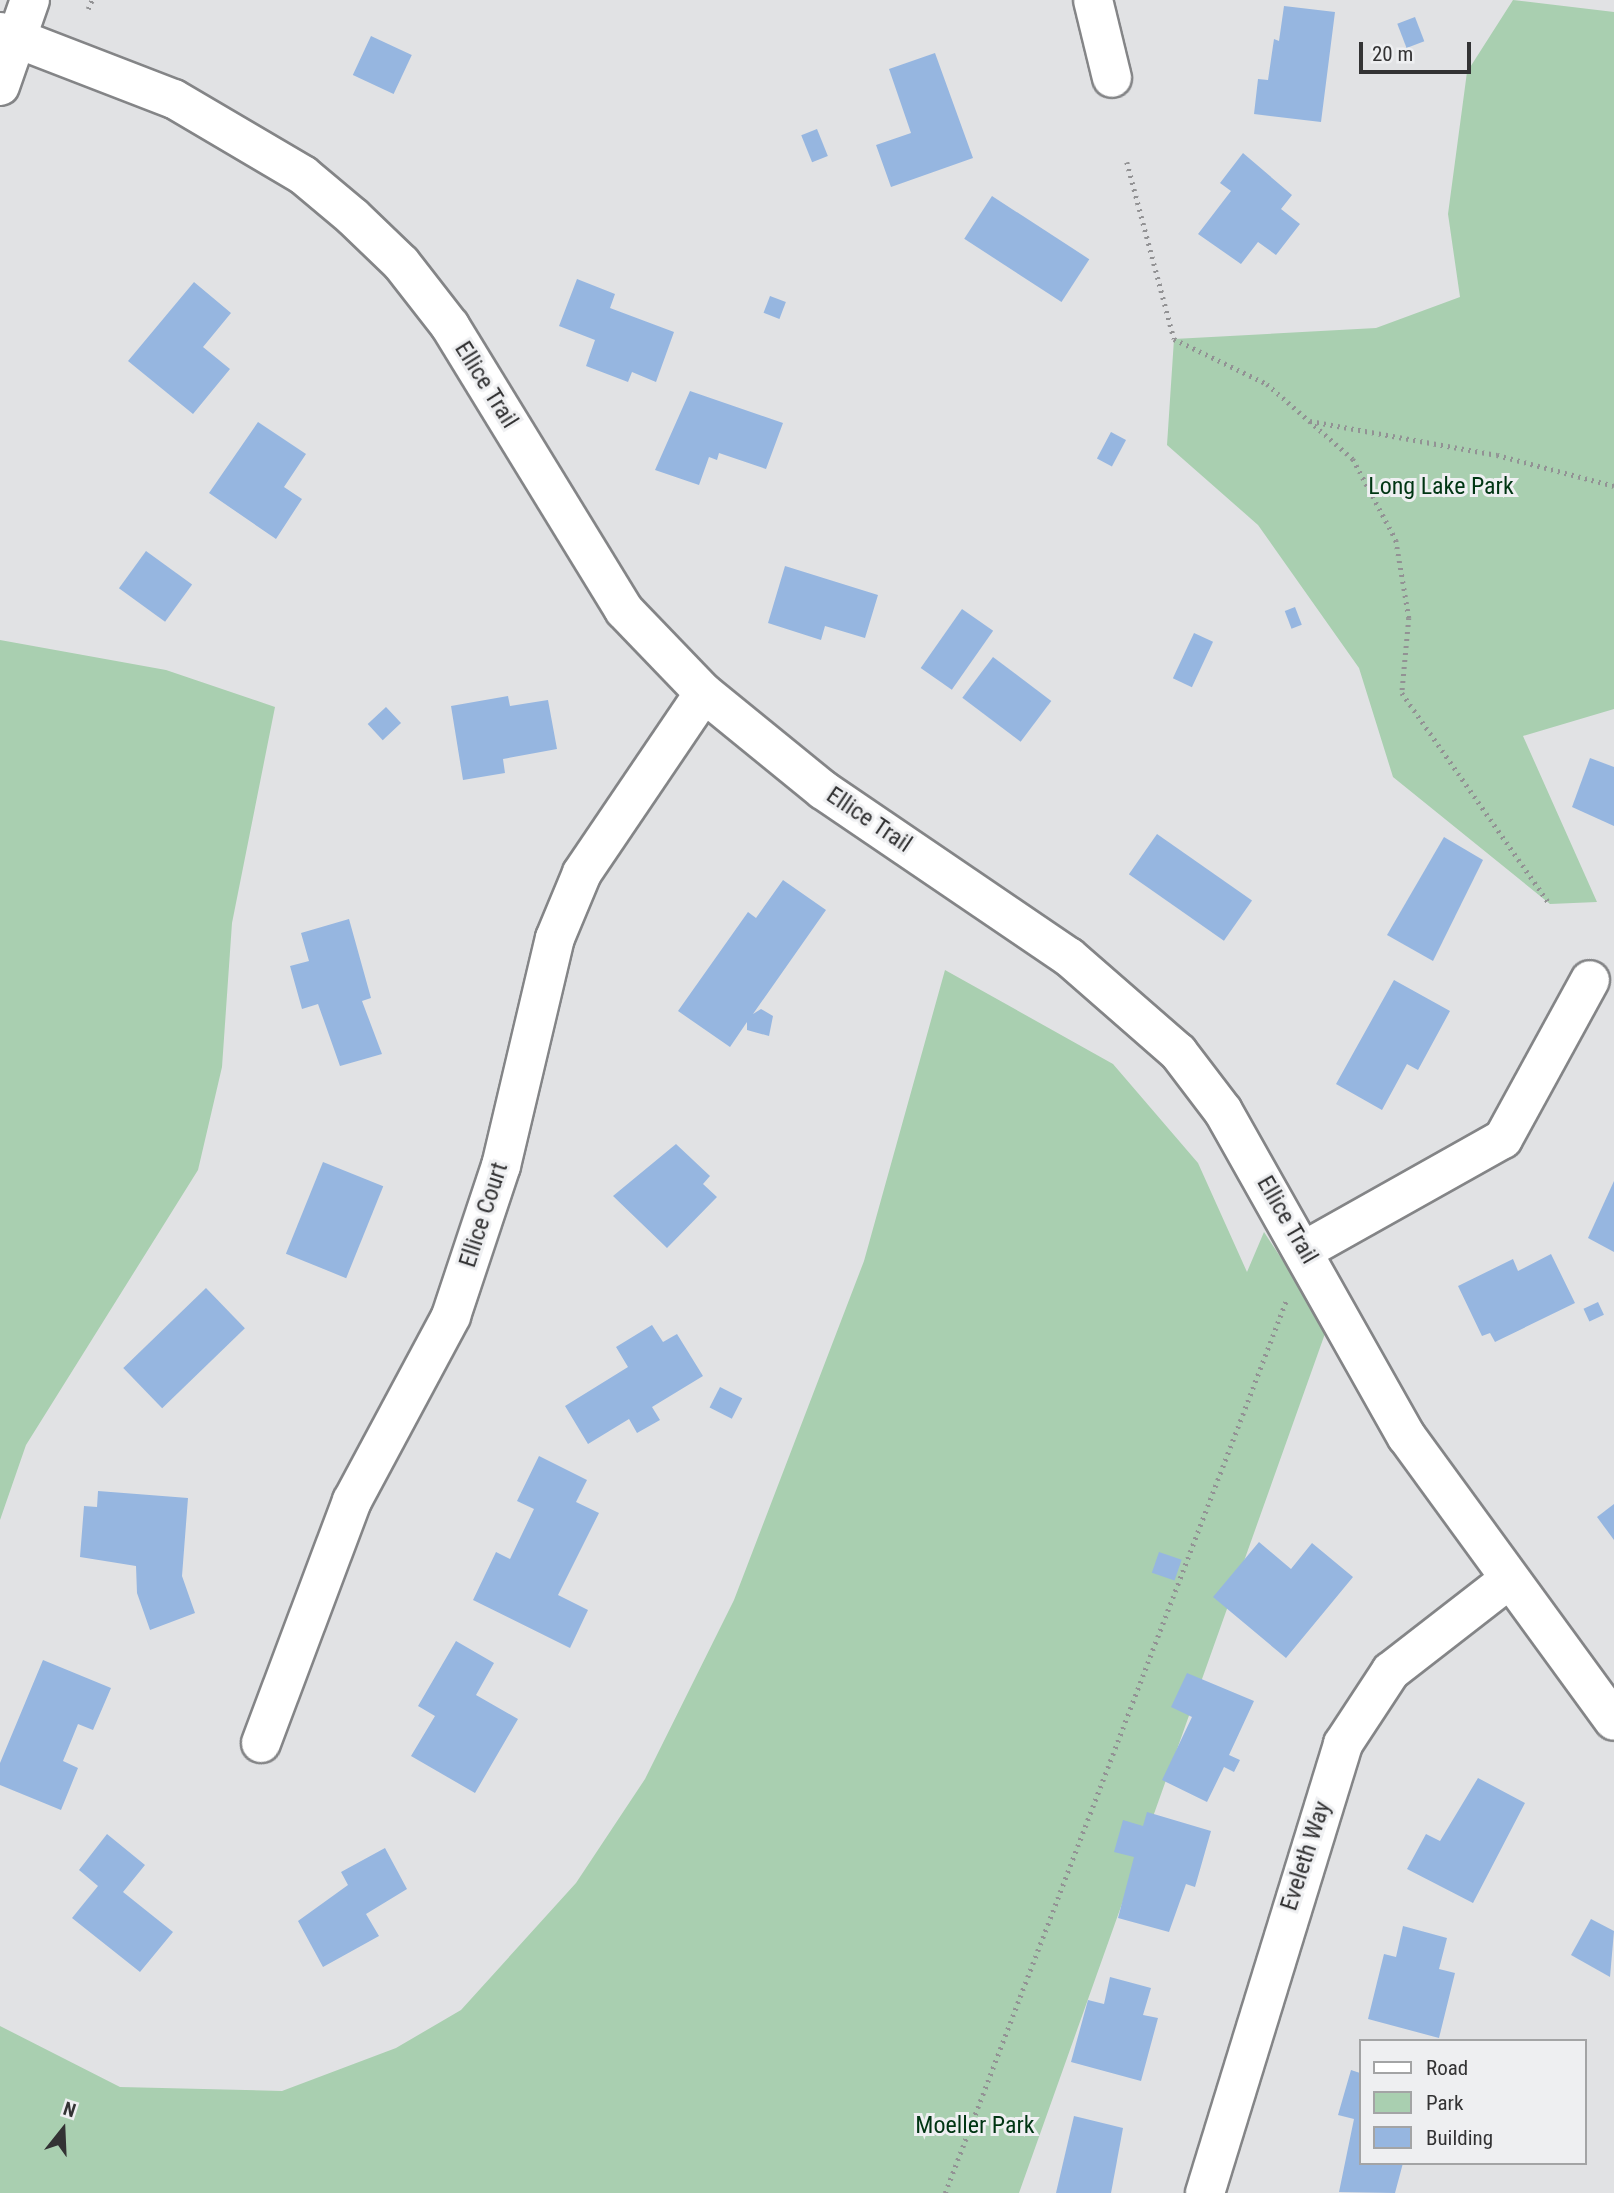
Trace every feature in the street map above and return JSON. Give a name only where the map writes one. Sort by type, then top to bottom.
[{"type":"street","points":[[0,86],[9,34],[30,0]]},
{"type":"street","points":[[1093,0],[1112,78]]},
{"type":"street","name":"Ellice Trail","points":[[9,34],[111,71],[248,139],[303,175],[382,244],[450,326],[624,610],[704,692],[823,790],[1069,957],[1178,1052],[1223,1111],[1306,1250],[1407,1437],[1507,1581],[1614,1721]]},
{"type":"street","name":"Ellice Court","points":[[261,1743],[352,1501],[451,1316],[501,1166],[555,938],[582,873],[704,692]]},
{"type":"street","points":[[1306,1250],[1503,1139],[1590,980]]},
{"type":"street","name":"Eveleth Way","points":[[1205,2193],[1343,1744],[1391,1671],[1507,1581]]},
{"type":"path","points":[[88,9],[92,0]]},
{"type":"path","points":[[1127,162],[1174,339],[1267,384],[1353,459],[1396,540],[1409,618],[1402,693],[1549,904]]},
{"type":"path","points":[[1309,421],[1497,456],[1614,486]]},
{"type":"path","points":[[945,2193],[1306,1250]]},
{"type":"green space","name":"Long Lake Park","points":[[1513,0],[1614,12],[1614,709],[1523,736],[1597,902],[1550,904],[1393,777],[1359,668],[1258,525],[1167,445],[1174,339],[1376,328],[1460,297],[1448,214],[1467,72]]},
{"type":"green space","points":[[0,640],[166,670],[275,707],[232,923],[222,1067],[198,1170],[26,1445],[0,1520]]},
{"type":"green space","name":"Moeller Park","points":[[945,970],[1113,1064],[1198,1163],[1247,1272],[1264,1232],[1327,1328],[1019,2193],[0,2193],[0,2026],[120,2087],[282,2091],[396,2048],[461,2010],[576,1883],[645,1779],[734,1600],[864,1261]]},
{"type":"building","points":[[1284,6],[1335,12],[1321,122],[1254,114],[1258,79],[1268,80],[1274,39],[1279,41]]},
{"type":"building","points":[[1415,17],[1424,41],[1407,48],[1397,24]]},
{"type":"building","points":[[371,36],[412,55],[394,94],[353,75]]},
{"type":"building","points":[[935,53],[973,158],[891,187],[876,145],[911,133],[889,69]]},
{"type":"building","points":[[817,129],[828,156],[812,162],[801,135]]},
{"type":"building","points":[[1243,153],[1292,195],[1281,209],[1300,224],[1276,255],[1258,242],[1241,264],[1198,234],[1231,191],[1220,183]]},
{"type":"building","points":[[992,196],[1089,259],[1062,302],[964,239]]},
{"type":"building","points":[[577,279],[615,294],[610,308],[674,332],[656,382],[632,372],[628,382],[586,366],[595,340],[559,326]]},
{"type":"building","points":[[194,282],[231,313],[203,347],[230,369],[193,414],[128,361]]},
{"type":"building","points":[[770,296],[786,302],[779,319],[764,313]]},
{"type":"building","points":[[690,391],[783,423],[766,469],[719,453],[717,460],[709,457],[699,485],[655,470]]},
{"type":"building","points":[[258,422],[306,454],[284,487],[302,499],[276,539],[209,493]]},
{"type":"building","points":[[1111,432],[1126,440],[1112,466],[1097,458]]},
{"type":"building","points":[[146,551],[192,585],[165,622],[119,588]]},
{"type":"building","points":[[785,566],[878,595],[865,638],[825,626],[821,640],[768,623]]},
{"type":"building","points":[[1295,607],[1302,625],[1292,629],[1285,611]]},
{"type":"building","points":[[962,609],[993,631],[952,690],[921,668]]},
{"type":"building","points":[[1194,633],[1213,642],[1192,687],[1173,678]]},
{"type":"building","points":[[993,657],[1051,701],[1021,742],[962,698]]},
{"type":"building","points":[[508,696],[510,706],[548,700],[557,749],[503,759],[505,773],[463,780],[451,706]]},
{"type":"building","points":[[386,707],[401,723],[383,740],[368,724]]},
{"type":"building","points":[[1590,758],[1614,767],[1614,826],[1572,807]]},
{"type":"building","points":[[1157,834],[1252,901],[1224,941],[1129,874]]},
{"type":"building","points":[[1444,837],[1483,860],[1433,961],[1387,935]]},
{"type":"building","points":[[783,880],[826,910],[753,1014],[761,1009],[773,1016],[769,1036],[747,1030],[747,1022],[730,1047],[678,1011],[748,912],[756,918]]},
{"type":"building","points":[[349,919],[371,998],[362,1001],[382,1054],[340,1066],[318,1004],[302,1009],[290,966],[309,961],[301,933]]},
{"type":"building","points":[[1394,980],[1450,1011],[1418,1070],[1407,1064],[1382,1110],[1336,1084]]},
{"type":"building","points":[[676,1144],[710,1176],[703,1184],[717,1197],[667,1248],[613,1196]]},
{"type":"building","points":[[323,1162],[383,1186],[346,1278],[286,1254]]},
{"type":"building","points":[[1614,1181],[1614,1252],[1588,1238]]},
{"type":"building","points":[[1551,1254],[1575,1303],[1495,1342],[1490,1333],[1482,1336],[1458,1286],[1513,1259],[1518,1271]]},
{"type":"building","points":[[206,1288],[245,1328],[162,1408],[123,1368]]},
{"type":"building","points":[[1598,1302],[1604,1315],[1589,1321],[1583,1309]]},
{"type":"building","points":[[652,1325],[663,1342],[677,1334],[703,1376],[652,1407],[660,1420],[637,1433],[629,1419],[588,1444],[565,1406],[628,1367],[616,1347]]},
{"type":"building","points":[[720,1387],[742,1398],[732,1419],[710,1407]]},
{"type":"building","points":[[539,1456],[587,1480],[576,1502],[599,1513],[558,1595],[588,1610],[570,1648],[473,1600],[496,1552],[510,1559],[534,1509],[517,1501]]},
{"type":"building","points":[[98,1491],[188,1498],[182,1576],[195,1613],[150,1630],[137,1593],[136,1566],[80,1557],[84,1506],[97,1507]]},
{"type":"building","points":[[1614,1504],[1614,1540],[1597,1517]]},
{"type":"building","points":[[1259,1542],[1291,1569],[1312,1543],[1353,1577],[1286,1658],[1213,1597]]},
{"type":"building","points":[[1159,1552],[1182,1560],[1175,1581],[1152,1573]]},
{"type":"building","points":[[456,1641],[494,1663],[476,1695],[518,1719],[475,1793],[411,1756],[435,1716],[418,1706]]},
{"type":"building","points":[[43,1660],[111,1688],[93,1730],[78,1724],[63,1761],[78,1768],[61,1810],[0,1785],[0,1763]]},
{"type":"building","points":[[1187,1673],[1254,1701],[1229,1755],[1240,1760],[1234,1772],[1224,1767],[1207,1802],[1162,1780],[1192,1717],[1171,1707]]},
{"type":"building","points":[[1478,1778],[1525,1803],[1473,1903],[1407,1869],[1426,1834],[1440,1841]]},
{"type":"building","points":[[1147,1812],[1211,1831],[1195,1887],[1186,1884],[1169,1932],[1118,1918],[1134,1857],[1114,1852],[1123,1820],[1143,1826]]},
{"type":"building","points":[[107,1834],[145,1865],[123,1892],[173,1932],[140,1972],[72,1918],[98,1886],[79,1870]]},
{"type":"building","points":[[385,1848],[407,1889],[366,1914],[379,1936],[323,1967],[298,1921],[348,1885],[341,1872]]},
{"type":"building","points":[[1591,1919],[1614,1931],[1610,1977],[1571,1955]]},
{"type":"building","points":[[1403,1926],[1447,1938],[1439,1969],[1455,1973],[1439,2038],[1368,2019],[1384,1954],[1396,1957]]},
{"type":"building","points":[[1110,1977],[1151,1988],[1143,2015],[1158,2018],[1141,2081],[1071,2062],[1088,2000],[1104,2004]]},
{"type":"building","points":[[1351,2070],[1358,2072],[1358,2165],[1402,2165],[1395,2193],[1339,2192],[1354,2119],[1338,2115]]},
{"type":"building","points":[[1074,2116],[1123,2128],[1111,2193],[1056,2193]]}]
